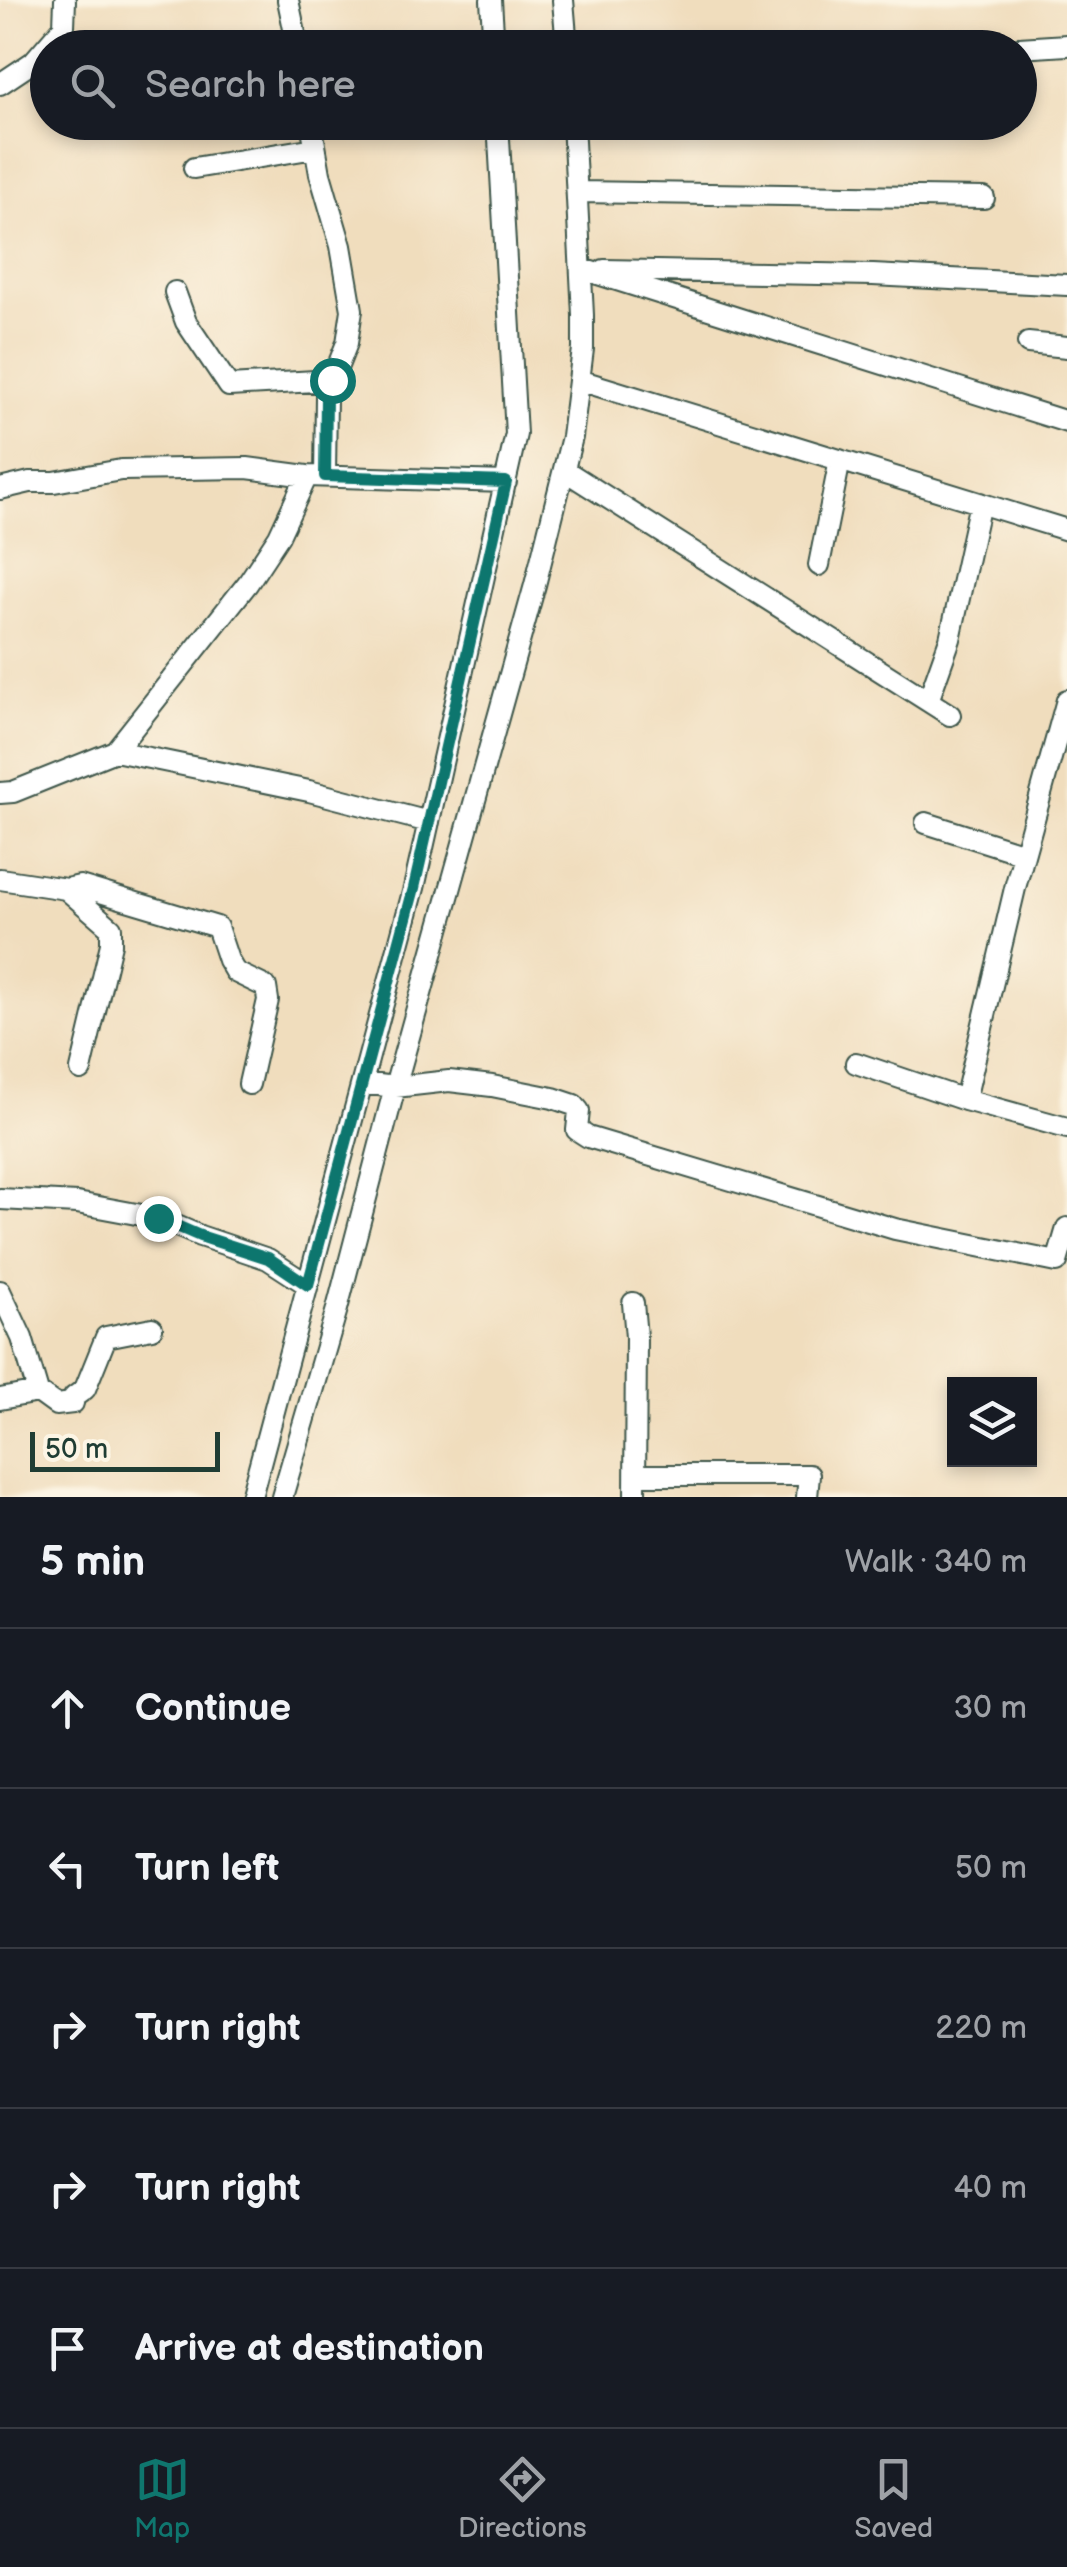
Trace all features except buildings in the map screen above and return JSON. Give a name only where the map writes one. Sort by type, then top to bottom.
[{"type":"street","points":[[61,30],[66,0]]},
{"type":"street","points":[[288,0],[294,30]]},
{"type":"street","points":[[491,0],[493,30]]},
{"type":"street","points":[[563,0],[566,30]]},
{"type":"street","points":[[1037,47],[1067,45]]},
{"type":"street","points":[[0,84],[30,64]]},
{"type":"street","points":[[0,792],[13,792],[115,751],[248,583],[316,476],[326,396],[347,343],[352,310],[341,246],[314,140]]},
{"type":"street","points":[[251,1497],[414,888],[516,434],[499,140]]},
{"type":"street","points":[[282,1497],[337,1309],[572,437],[583,350],[574,140]]},
{"type":"street","points":[[194,168],[315,148]]},
{"type":"street","points":[[578,192],[984,198]]},
{"type":"street","points":[[582,270],[873,275],[1067,285]]},
{"type":"street","points":[[582,270],[1067,422]]},
{"type":"street","points":[[175,292],[186,322],[229,386],[332,380]]},
{"type":"street","points":[[1028,343],[1067,347]]},
{"type":"street","points":[[580,380],[1067,530]]},
{"type":"street","points":[[819,565],[840,460]]},
{"type":"street","points":[[0,489],[121,470],[247,468],[316,476],[506,482]]},
{"type":"street","points":[[564,470],[950,715]]},
{"type":"street","points":[[928,701],[950,639],[980,503]]},
{"type":"street","points":[[966,1100],[1024,854],[1067,700]]},
{"type":"street","points":[[115,751],[308,791],[429,822]]},
{"type":"street","points":[[926,823],[1024,854]]},
{"type":"street","points":[[0,879],[66,889],[80,886],[218,926],[235,972],[266,988],[268,1000],[249,1084]]},
{"type":"street","points":[[66,889],[111,928],[111,944],[81,1070]]},
{"type":"street","points":[[856,1063],[1067,1128]]},
{"type":"street","points":[[362,1084],[395,1087],[449,1081],[553,1098],[574,1105],[579,1111],[577,1130],[588,1136],[895,1229],[1057,1262],[1067,1228]]},
{"type":"street","points":[[0,1199],[77,1202],[158,1218],[268,1258],[308,1285]]},
{"type":"street","points":[[0,1290],[22,1338],[38,1392],[56,1405],[73,1402],[84,1388],[106,1337],[152,1328]]},
{"type":"street","points":[[634,1303],[636,1497]]},
{"type":"street","points":[[0,1398],[38,1392]]},
{"type":"street","points":[[637,1475],[808,1475],[807,1497]]},
{"type":"route","points":[[158,1218],[268,1258],[308,1285],[414,888],[506,482],[325,476],[324,417],[332,380]]}]
